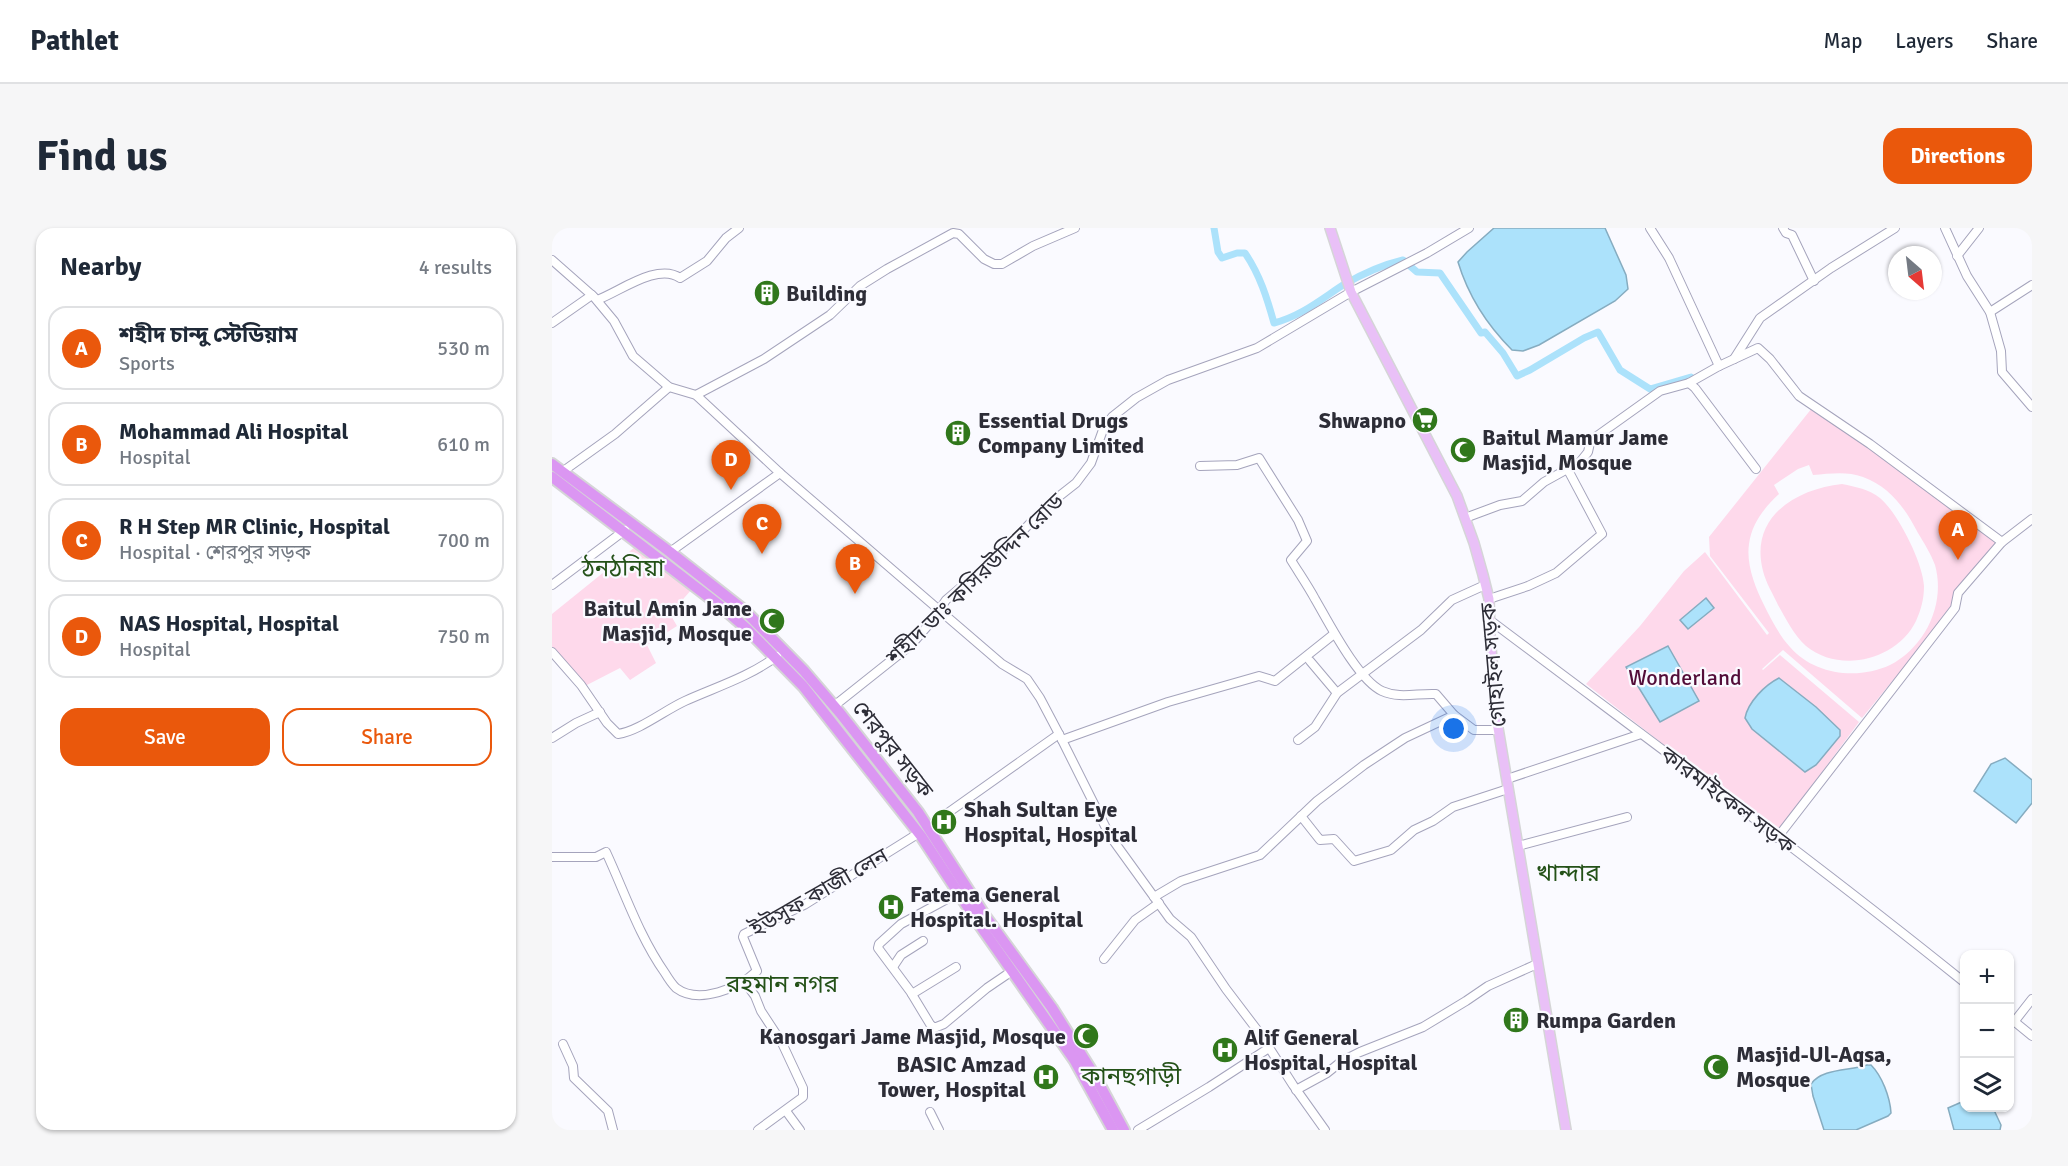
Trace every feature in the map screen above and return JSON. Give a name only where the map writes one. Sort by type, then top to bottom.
[{"type":"highway","name":"শেরপুর সড়ক","points":[[552,464],[557,474],[623,531],[779,653],[834,706],[1052,1008],[1095,1078],[1115,1128]]},
{"type":"highway","name":"শেরপুর সড়ক","points":[[557,474],[633,524],[745,612],[779,653],[793,675],[924,830],[958,893],[1075,1061],[1115,1128]]},
{"type":"main road","name":"গোহাইল সড়ক","points":[[1330,228],[1349,286],[1452,486],[1474,543],[1489,599],[1498,730],[1566,1130]]},
{"type":"street","points":[[552,323],[594,297],[646,277],[661,272],[675,274],[680,278],[707,261],[726,237],[739,228]]},
{"type":"street","points":[[696,395],[764,359],[830,315],[860,286],[953,233],[959,234],[984,259],[994,264],[1002,264],[1033,246],[1075,228]]},
{"type":"street","name":"শহীদ ডাঃ কসিরউদ্দিন রোড","points":[[834,706],[912,644],[946,600],[1076,483],[1091,463],[1104,427],[1112,417],[1136,398],[1168,380],[1257,348],[1349,286],[1403,266],[1469,228]]},
{"type":"street","points":[[1650,228],[1669,258],[1719,366]]},
{"type":"street","points":[[1783,228],[1786,233],[1792,235],[1814,281]]},
{"type":"street","points":[[1734,359],[1760,318],[1895,228]]},
{"type":"street","points":[[1945,228],[1957,256],[1990,312],[2001,351],[2002,372],[2032,407]]},
{"type":"street","points":[[1957,256],[1978,228]]},
{"type":"street","points":[[552,260],[594,297],[614,321],[633,356],[669,387],[696,395],[780,473],[1002,664],[1027,679],[1060,737],[1110,836],[1170,919],[1191,936],[1325,1130]]},
{"type":"street","points":[[1990,312],[2032,285]]},
{"type":"street","points":[[1465,518],[1500,505],[1522,501],[1544,482],[1580,462],[1588,452],[1590,443],[1597,436],[1660,391],[1689,383],[1758,348],[1770,359],[1799,396],[1870,444],[2002,542]]},
{"type":"street","points":[[1689,383],[1756,469]]},
{"type":"street","points":[[557,474],[615,434],[669,387]]},
{"type":"street","points":[[1200,466],[1237,465],[1259,458],[1298,520],[1307,541],[1291,560],[1334,634],[1362,673],[1381,691],[1402,696],[1436,694],[1454,715],[1474,730],[1498,730]]},
{"type":"street","points":[[1489,599],[1528,586],[1556,573],[1602,534],[1568,470]]},
{"type":"street","points":[[670,552],[780,473]]},
{"type":"street","points":[[1777,838],[1955,608],[1958,593],[2002,542],[2032,519]]},
{"type":"street","points":[[552,585],[633,524]]},
{"type":"street","points":[[1298,740],[1315,728],[1337,693],[1421,630],[1452,600],[1485,585]]},
{"type":"street","name":"কারমাইকেল সড়ক","points":[[1491,621],[1857,896],[1960,978]]},
{"type":"street","points":[[924,830],[1060,737],[1168,702],[1259,676],[1275,681],[1334,634]]},
{"type":"street","points":[[552,652],[581,685],[613,731],[618,734],[686,700],[730,682],[779,653]]},
{"type":"street","points":[[1310,661],[1337,693]]},
{"type":"street","points":[[552,738],[600,712]]},
{"type":"street","points":[[1104,959],[1136,920],[1156,900],[1181,881],[1260,855],[1301,816],[1384,750],[1454,715]]},
{"type":"street","points":[[1301,816],[1320,840],[1334,839],[1354,861],[1391,850],[1414,830],[1433,821],[1453,807],[1507,784],[1641,734]]},
{"type":"street","points":[[1518,846],[1627,817]]},
{"type":"street","name":"ইউসুফ কাজী লেন","points":[[744,981],[757,971],[743,937],[744,934],[804,905],[924,830]]},
{"type":"street","points":[[552,857],[596,857],[606,852],[648,946],[675,987],[694,994],[706,995],[725,990],[744,981],[755,996],[760,1011],[782,1043],[803,1088],[803,1097],[758,1130]]},
{"type":"street","points":[[958,893],[901,924],[885,937],[878,948],[912,994],[930,1024],[938,1028],[1012,971]]},
{"type":"street","points":[[893,967],[901,956],[923,941]]},
{"type":"street","points":[[1296,1090],[1360,1052],[1423,1027],[1488,986],[1537,964]]},
{"type":"street","points":[[912,994],[956,967]]},
{"type":"street","points":[[2014,1018],[2032,999]]},
{"type":"street","points":[[2014,1022],[2032,1036]]},
{"type":"street","points":[[563,1044],[573,1066],[574,1077],[608,1110],[613,1130]]},
{"type":"street","points":[[1138,1130],[1209,1088],[1269,1048]]},
{"type":"street","points":[[786,1111],[800,1130]]},
{"type":"street","points":[[930,1112],[939,1130]]},
{"type":"green space","name":"Wonderland","points":[[1812,408],[1999,542],[1912,657],[1862,718],[1783,650],[1762,669],[1780,655],[1859,722],[1777,833],[1586,684],[1640,626],[1684,571],[1705,552],[1767,635],[1769,633],[1710,556],[1709,537]],"holes":[[[1809,465],[1813,475],[1850,474],[1863,477],[1881,486],[1896,499],[1908,515],[1935,565],[1938,595],[1930,623],[1923,636],[1902,657],[1878,670],[1837,672],[1811,664],[1790,647],[1779,632],[1755,583],[1750,567],[1749,544],[1760,516],[1779,494],[1774,485],[1798,469]]]},
{"type":"green space","points":[[1842,484],[1871,492],[1887,505],[1902,526],[1914,552],[1923,576],[1924,586],[1919,613],[1907,634],[1896,645],[1882,653],[1867,659],[1851,661],[1820,655],[1806,646],[1798,637],[1790,627],[1768,584],[1760,552],[1763,535],[1770,521],[1780,509],[1793,499],[1808,492]]},
{"type":"green space","points":[[635,547],[692,589],[670,614],[677,626],[647,645],[656,663],[630,680],[620,668],[585,686],[552,650],[552,614]]},
{"type":"water","points":[[1494,228],[1605,228],[1626,275],[1628,289],[1615,301],[1539,345],[1523,351],[1512,350],[1480,309],[1467,286],[1458,262]]},
{"type":"water","points":[[1706,598],[1714,608],[1688,629],[1680,620]]},
{"type":"water","points":[[1668,646],[1699,701],[1660,722],[1626,667]]},
{"type":"water","points":[[1779,678],[1816,707],[1840,730],[1840,736],[1816,765],[1805,772],[1752,729],[1745,718],[1758,695]]},
{"type":"water","points":[[2005,758],[2032,780],[2032,803],[2016,823],[1974,791],[1991,764]]},
{"type":"water","points":[[1871,1065],[1882,1081],[1891,1113],[1856,1130],[1824,1130],[1811,1084],[1822,1075]]},
{"type":"water","points":[[1960,1103],[1960,1112],[1995,1112],[2001,1125],[2000,1130],[1954,1130],[1948,1108]]},
{"type":"waterway","points":[[1214,228],[1218,252],[1222,258],[1245,253],[1255,270],[1274,323],[1302,312],[1357,277],[1403,260],[1417,272],[1440,273],[1481,333],[1485,332],[1503,353],[1517,376],[1598,332],[1620,370],[1650,389],[1691,377]]},
{"type":"place","name":"Building","points":[[767,293]]},
{"type":"place","name":"Shwapno","points":[[1425,420]]},
{"type":"place","name":"Essential Drugs Company Limited","points":[[958,433]]},
{"type":"place","name":"Baitul Mamur Jame Masjid, Mosque","points":[[1463,450]]},
{"type":"place","name":"NAS Hospital, Hospital","points":[[731,490]]},
{"type":"place","name":"R H Step MR Clinic, Hospital","points":[[762,554]]},
{"type":"place","name":"শহীদ চান্দু স্টেডিয়াম","points":[[1958,560]]},
{"type":"place","name":"Mohammad Ali Hospital","points":[[855,594]]},
{"type":"place","name":"Baitul Amin Jame Masjid, Mosque","points":[[772,621]]},
{"type":"place","name":"Shah Sultan Eye Hospital, Hospital","points":[[944,822]]},
{"type":"place","name":"Fatema General Hospital. Hospital","points":[[891,907]]},
{"type":"place","name":"Rumpa Garden","points":[[1516,1020]]},
{"type":"place","name":"Kanosgari Jame Masjid, Mosque","points":[[1086,1036]]},
{"type":"place","name":"Alif General Hospital, Hospital","points":[[1225,1050]]},
{"type":"place","name":"Masjid-Ul-Aqsa, Mosque","points":[[1716,1067]]},
{"type":"place","name":"BASIC Amzad Tower, Hospital","points":[[1046,1077]]},
{"type":"district","name":"ঠনঠনিয়া","points":[[623,568]]},
{"type":"district","name":"খান্দার","points":[[1568,873]]},
{"type":"district","name":"রহমান নগর","points":[[782,984]]},
{"type":"district","name":"কানছগাড়ী","points":[[1131,1076]]}]
